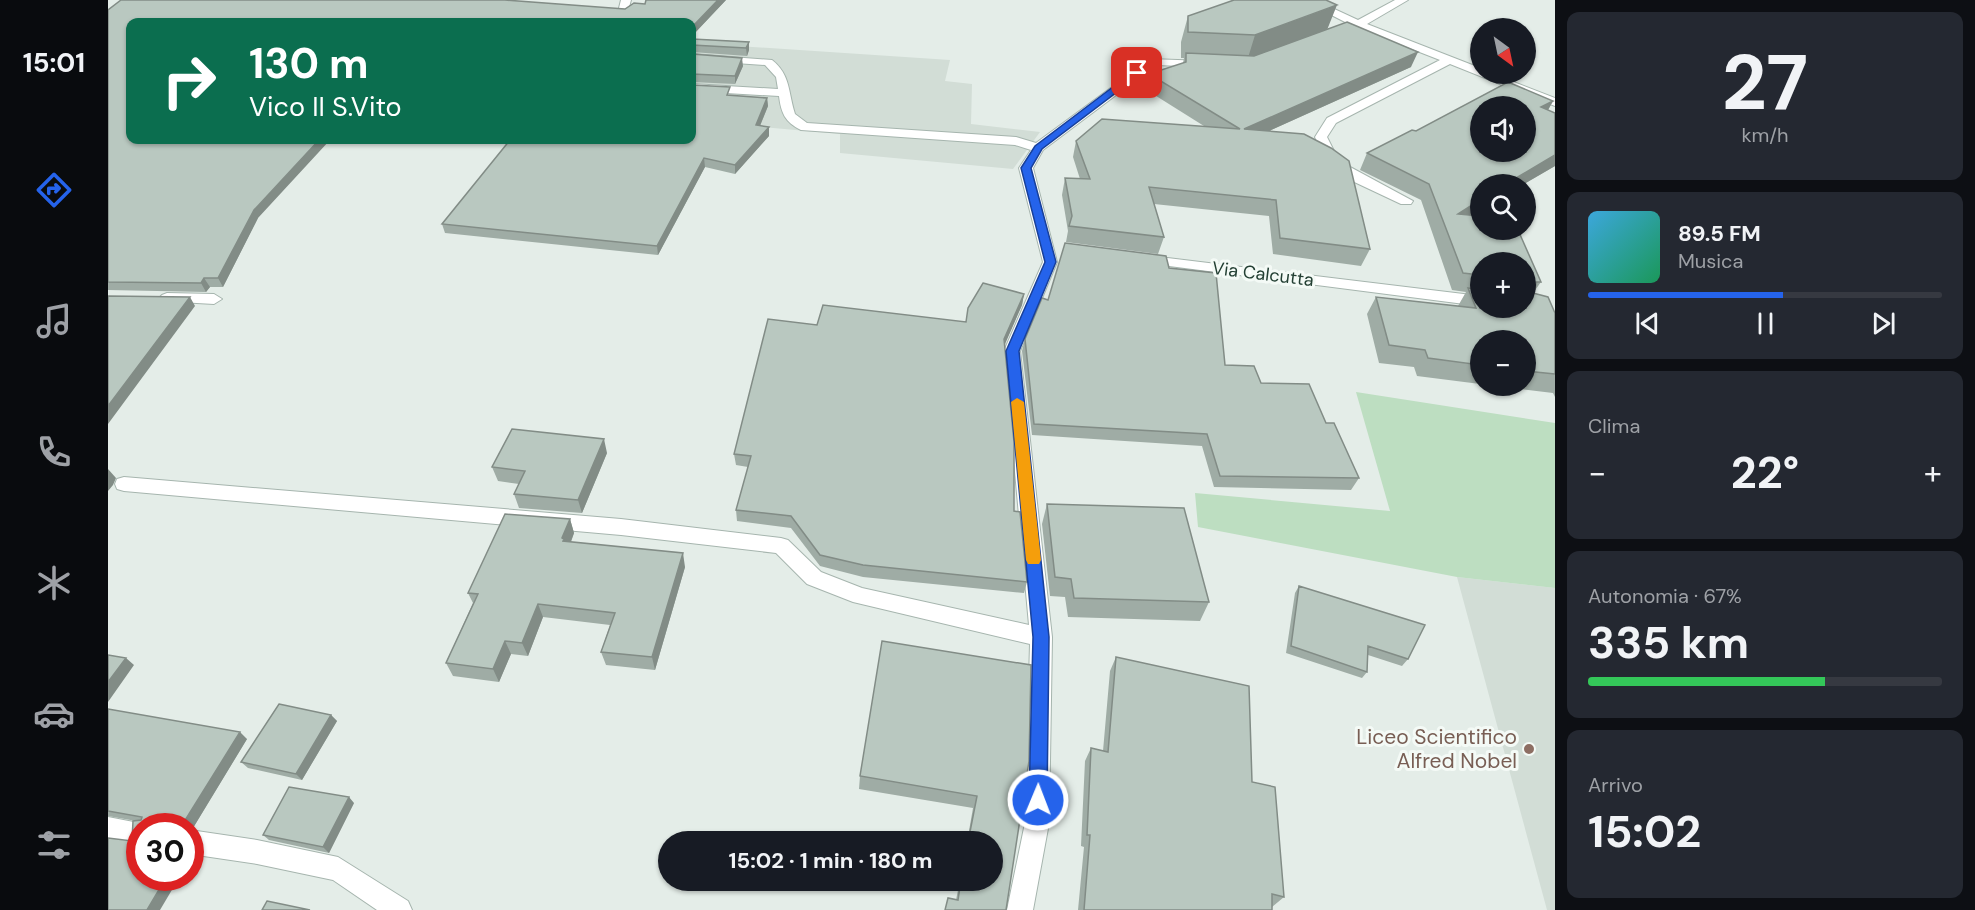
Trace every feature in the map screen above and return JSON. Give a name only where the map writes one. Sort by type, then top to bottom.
[{"type":"street","points":[[623,12],[626,0]]},
{"type":"street","points":[[1306,0],[1358,24],[1470,68]]},
{"type":"street","points":[[1314,41],[1358,24],[1403,0]]},
{"type":"street","points":[[696,57],[768,62],[778,67],[782,73],[789,118],[795,125],[1016,141],[1038,148]]},
{"type":"street","points":[[1406,201],[1353,176],[1333,163],[1321,138],[1331,121],[1449,60]]},
{"type":"street","points":[[1020,910],[1037,823],[1041,637],[1012,351],[1050,262],[1052,248],[1026,168],[1038,148],[1154,61],[1224,65]]},
{"type":"street","points":[[1510,84],[1555,102]]},
{"type":"street","points":[[696,88],[785,93]]},
{"type":"street","name":"Via Calcutta","points":[[1125,257],[1470,300]]},
{"type":"street","points":[[155,298],[214,299]]},
{"type":"street","points":[[124,484],[621,527],[781,546],[814,578],[860,596],[1041,637]]},
{"type":"street","points":[[108,829],[126,832]]},
{"type":"street","points":[[204,844],[257,852],[338,869],[399,910]]},
{"type":"shaded area","points":[[696,43],[950,60],[945,81],[972,84],[971,124],[1040,132],[1013,169],[840,153],[840,134],[729,124],[700,159],[571,144],[696,144]]},
{"type":"shaded area","name":"Liceo Scientifico Alfred Nobel","points":[[1457,577],[1555,588],[1555,910],[1547,910]]},
{"type":"green space","points":[[1356,392],[1555,423],[1555,588],[1457,577],[1198,527],[1195,493],[1390,511]]},
{"type":"building","points":[[121,0],[505,0],[625,9],[634,3],[645,4],[646,0],[718,0],[696,23],[696,18],[126,18],[126,144],[315,144],[254,210],[218,278],[204,278],[201,283],[108,282],[108,10]]},
{"type":"building","points":[[1234,0],[1326,0],[1337,5],[1255,35],[1188,32],[1188,16]]},
{"type":"building","points":[[1347,22],[1418,52],[1244,129],[1304,134],[1331,148],[1349,161],[1370,249],[1280,238],[1276,200],[1149,187],[1164,237],[1069,226],[1072,216],[1065,178],[1090,179],[1076,141],[1102,119],[1240,129],[1149,74],[1186,62],[1186,53],[1254,56]]},
{"type":"building","points":[[696,39],[749,42],[746,48],[696,45]]},
{"type":"building","points":[[696,54],[742,58],[735,76],[696,74]]},
{"type":"building","points":[[1504,84],[1513,84],[1553,101],[1541,107],[1555,113],[1555,155],[1523,174],[1470,174],[1470,206],[1458,214],[1470,215],[1470,240],[1522,240],[1528,252],[1470,252],[1470,274],[1463,273],[1429,184],[1367,153],[1412,130],[1416,131],[1470,102],[1470,162],[1536,162],[1536,96],[1482,96]]},
{"type":"building","points":[[696,85],[730,87],[727,95],[767,98],[756,125],[769,127],[735,165],[704,158],[657,246],[442,224],[507,144],[696,144]]},
{"type":"building","points":[[1065,243],[1166,256],[1169,268],[1216,273],[1225,365],[1254,366],[1261,383],[1309,384],[1326,423],[1334,423],[1359,478],[1220,476],[1207,434],[1034,424],[1025,339],[1042,298],[1048,300]]},
{"type":"building","points":[[1536,271],[1541,282],[1536,282]]},
{"type":"building","points":[[983,283],[1024,294],[1004,339],[1014,442],[1014,511],[1020,512],[1027,582],[863,565],[820,555],[791,516],[736,510],[751,456],[734,454],[768,319],[817,325],[823,305],[966,322],[968,308]]},
{"type":"building","points":[[1536,294],[1548,297],[1555,313],[1555,374],[1536,372],[1536,330],[1470,330],[1470,364],[1428,358],[1425,350],[1389,345],[1376,297],[1470,307],[1470,318],[1536,318]]},
{"type":"building","points":[[108,296],[190,297],[108,406]]},
{"type":"building","points":[[512,429],[604,439],[578,500],[514,494],[525,471],[492,467]]},
{"type":"building","points":[[1047,504],[1184,508],[1209,602],[1074,598],[1071,579],[1055,577]]},
{"type":"building","points":[[505,514],[570,519],[562,538],[563,541],[683,553],[652,657],[601,652],[615,613],[538,604],[522,643],[505,641],[493,669],[446,663],[478,594],[468,593]]},
{"type":"building","points":[[1299,586],[1425,625],[1408,659],[1368,646],[1367,672],[1291,646]]},
{"type":"building","points":[[882,641],[1031,665],[1029,761],[1006,910],[945,910],[948,898],[958,900],[959,891],[1003,891],[1003,831],[970,831],[977,796],[860,776]]},
{"type":"building","points":[[108,655],[126,658],[108,682]]},
{"type":"building","points":[[1116,657],[1249,686],[1252,782],[1275,787],[1284,897],[1272,894],[1272,910],[1084,910],[1090,835],[1087,835],[1091,748],[1108,752]]},
{"type":"building","points":[[279,704],[331,715],[296,774],[241,762]]},
{"type":"building","points":[[108,709],[240,732],[190,813],[126,814],[108,811]]},
{"type":"building","points":[[289,787],[349,797],[323,847],[263,835]]},
{"type":"building","points":[[108,838],[126,840],[126,891],[158,891],[147,910],[108,910]]},
{"type":"building","points":[[267,901],[310,910],[262,910]]},
{"type":"slow traffic","points":[[1017,402],[1033,560]]},
{"type":"place","name":"Liceo Scientifico Alfred Nobel","points":[[1529,749]]},
{"type":"route","points":[[1038,800],[1041,637],[1012,351],[1050,262],[1026,168],[1038,148],[1137,73]]}]
